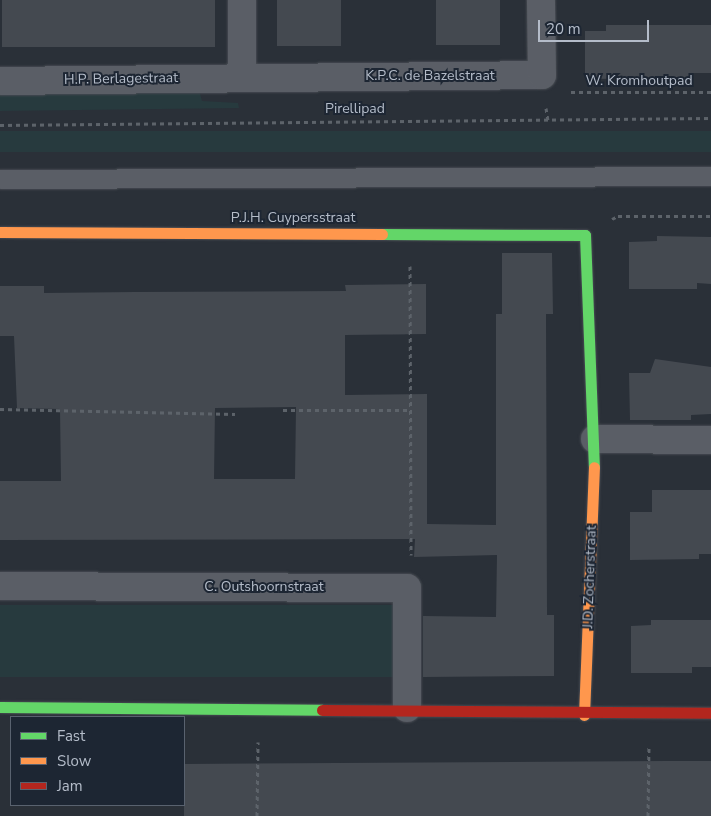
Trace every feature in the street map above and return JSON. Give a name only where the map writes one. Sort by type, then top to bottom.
[{"type":"street","points":[[242,0],[242,77]]},
{"type":"street","points":[[541,0],[542,75]]},
{"type":"street","name":"K.P.C. de Bazelstraat","points":[[242,77],[542,75]]},
{"type":"street","name":"H.P. Berlagestraat","points":[[0,81],[242,77]]},
{"type":"street","name":"P.J.H. Cuypersstraat","points":[[0,232],[585,235]]},
{"type":"street","name":"J.D. Zocherstraat","points":[[584,715],[595,439],[585,235]]},
{"type":"street","points":[[595,439],[711,440]]},
{"type":"street","name":"C. Outshoornstraat","points":[[0,586],[407,588]]},
{"type":"street","points":[[407,588],[407,708]]},
{"type":"street","points":[[0,707],[258,712],[407,708],[584,715],[711,713]]},
{"type":"lane","points":[[0,179],[711,176]]},
{"type":"path","name":"W. Kromhoutpad","points":[[542,75],[571,92],[711,92]]},
{"type":"path","name":"Pirellipad","points":[[0,125],[711,118]]},
{"type":"path","points":[[585,235],[618,216],[711,216]]},
{"type":"path","points":[[407,588],[411,565],[410,234]]},
{"type":"path","points":[[0,409],[236,414]]},
{"type":"path","points":[[283,410],[411,410]]},
{"type":"path","points":[[257,816],[258,712]]},
{"type":"path","points":[[648,816],[649,714]]},
{"type":"green space","points":[[0,90],[199,90],[202,101],[238,103],[239,108],[0,111]]},
{"type":"green space","points":[[0,131],[711,131],[711,152],[0,152]]},
{"type":"green space","points":[[0,605],[393,605],[393,677],[0,677]]},
{"type":"building","points":[[2,0],[215,0],[215,47],[2,47]]},
{"type":"building","points":[[277,0],[341,0],[341,46],[277,46]]},
{"type":"building","points":[[436,0],[500,0],[500,45],[436,45]]},
{"type":"building","points":[[606,25],[711,25],[711,73],[689,73],[689,78],[585,79],[585,31],[606,31]]},
{"type":"building","points":[[657,236],[711,237],[711,284],[697,283],[697,289],[629,289],[629,242],[657,241]]},
{"type":"building","points":[[502,253],[552,253],[553,314],[546,314],[547,615],[554,615],[554,676],[423,677],[423,616],[496,617],[497,555],[414,557],[415,539],[0,540],[0,481],[61,481],[60,409],[17,408],[14,336],[0,336],[0,286],[44,286],[44,293],[346,291],[345,285],[426,284],[426,334],[345,335],[345,395],[427,394],[427,524],[496,525],[496,314],[502,314]],"holes":[[[296,407],[295,479],[214,479],[215,408]]]},
{"type":"building","points":[[655,359],[711,367],[711,414],[691,415],[691,420],[630,420],[629,373],[650,373]]},
{"type":"building","points":[[652,490],[711,490],[711,554],[699,554],[699,559],[630,560],[630,512],[652,512]]},
{"type":"building","points":[[651,620],[711,620],[711,667],[692,667],[692,673],[631,673],[631,626],[651,625]]},
{"type":"building","points":[[711,761],[711,816],[184,816],[185,764]]},
{"type":"traffic: fast","points":[[382,234],[585,235],[594,467]]},
{"type":"traffic: fast","points":[[0,707],[322,710]]},
{"type":"traffic: slow","points":[[0,232],[382,234]]},
{"type":"traffic: slow","points":[[584,715],[594,467]]},
{"type":"traffic: jam","points":[[322,710],[711,713]]}]
